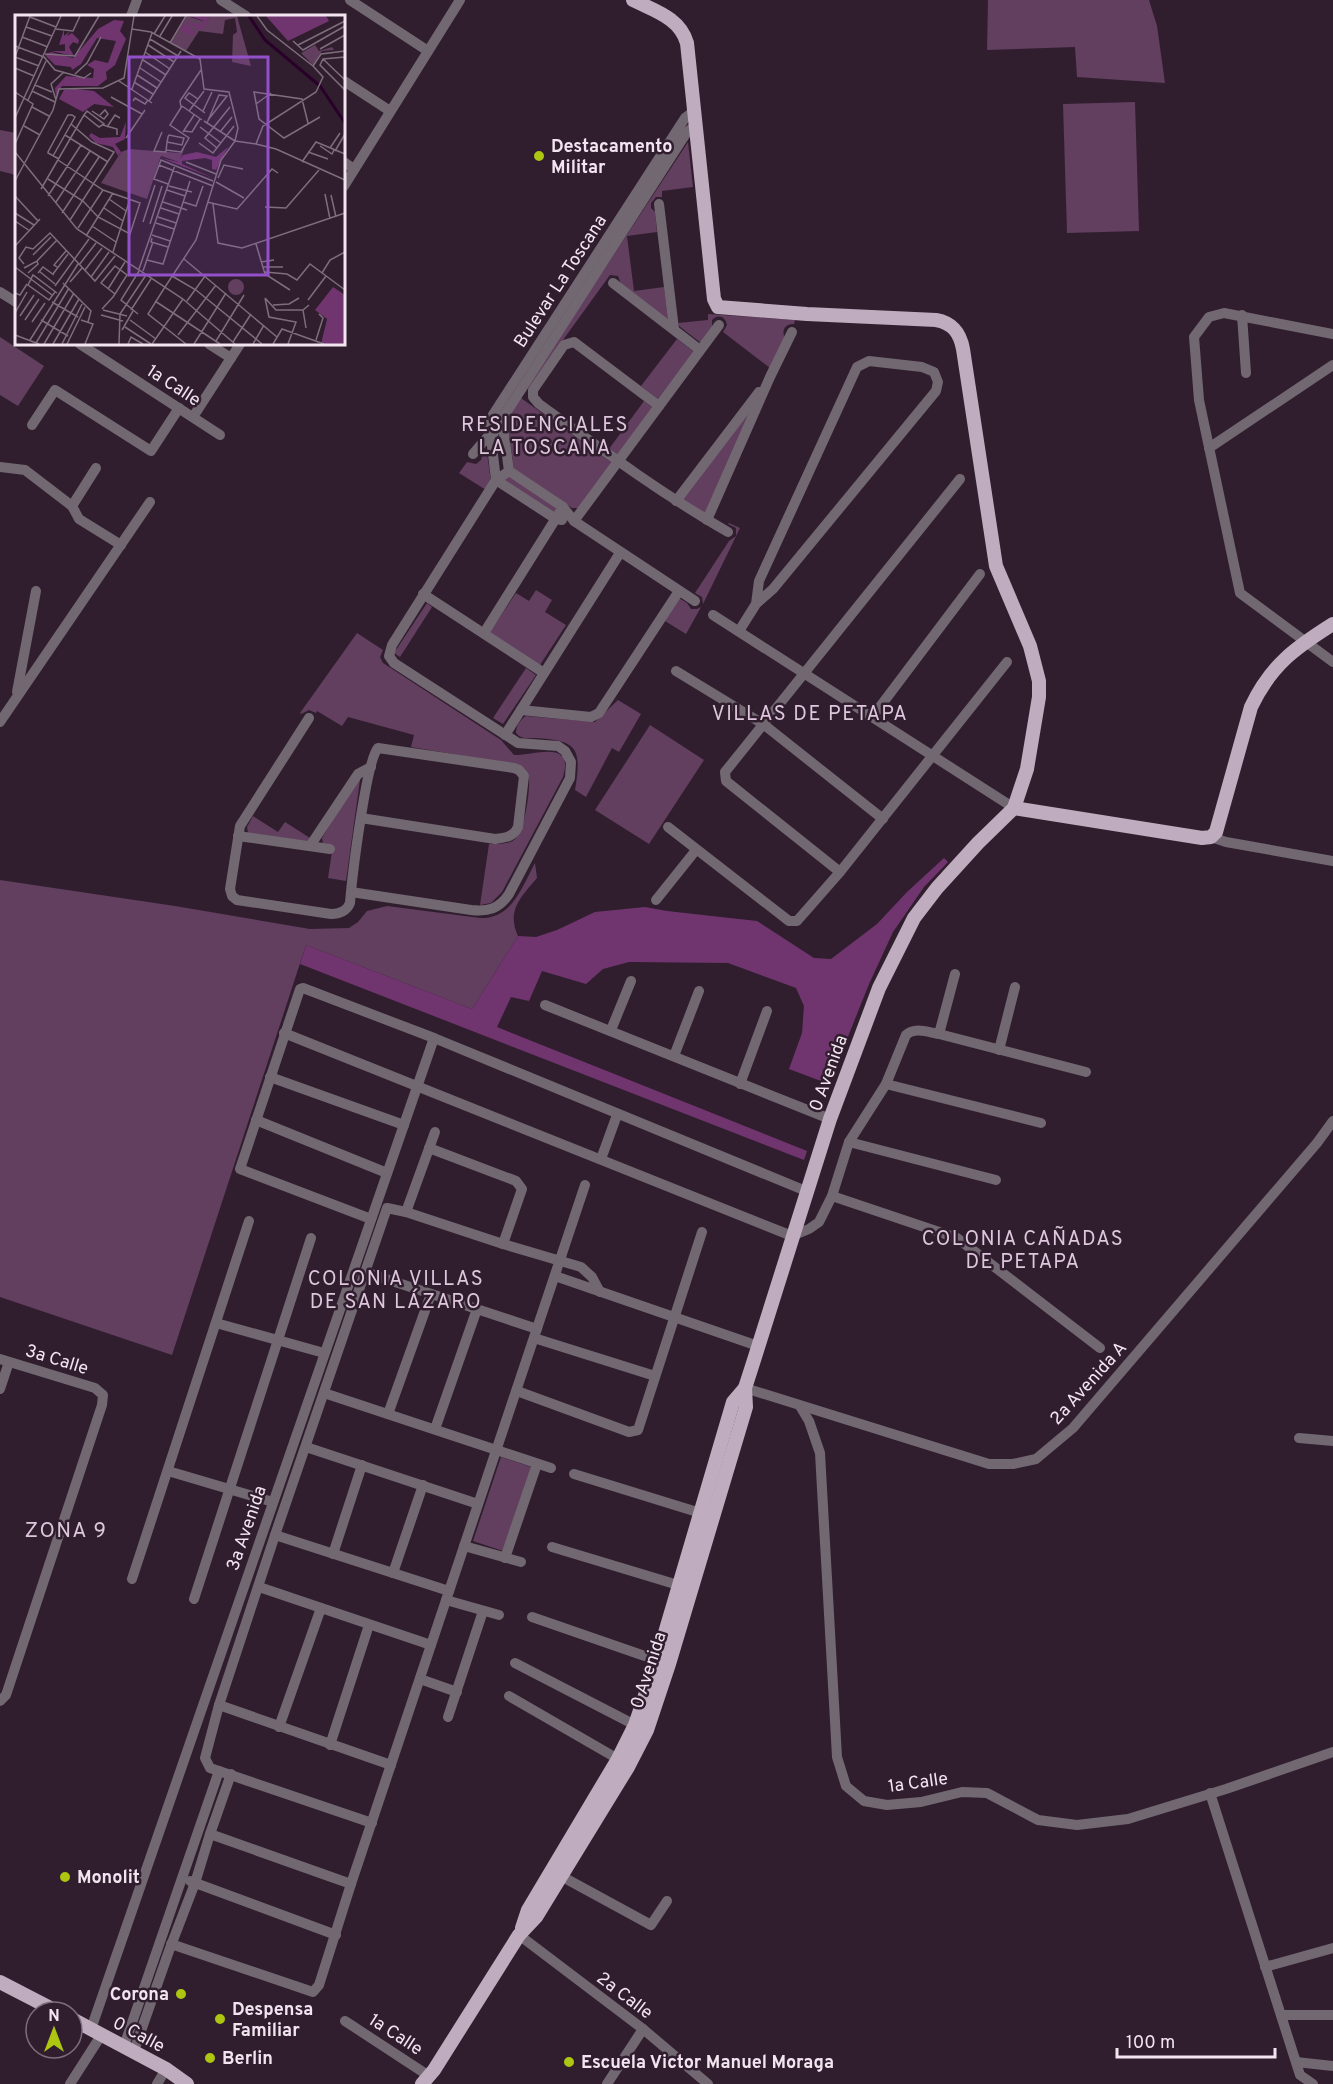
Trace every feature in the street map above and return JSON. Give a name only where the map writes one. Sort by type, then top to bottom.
[{"type":"main road","points":[[633,0],[672,20],[682,30],[687,43],[714,299],[718,307],[936,320],[947,323],[960,336],[996,566],[1030,646],[1039,681],[1039,697],[1027,769],[1014,808],[1202,838],[1211,837],[1216,832],[1251,707],[1260,689],[1284,657],[1333,624]]},
{"type":"main road","name":"0 Avenida","points":[[519,1935],[528,1910],[618,1759],[663,1662],[713,1516],[746,1407],[745,1388],[806,1191],[879,988],[914,918],[937,888],[1014,808]]},
{"type":"main road","name":"0 Avenida","points":[[430,2078],[519,1935],[536,1917],[638,1751],[655,1710],[678,1585],[699,1512],[733,1402],[745,1388]]},
{"type":"main road","points":[[0,1982],[35,2000]]},
{"type":"main road","name":"0 Calle","points":[[84,2026],[166,2069],[188,2084]]},
{"type":"street","points":[[131,15],[136,0]]},
{"type":"street","points":[[221,0],[244,15]]},
{"type":"street","points":[[350,0],[428,51]]},
{"type":"street","points":[[345,182],[460,0]]},
{"type":"street","points":[[345,82],[390,111]]},
{"type":"street","name":"Bulevar La Toscana","points":[[496,480],[489,420],[684,118],[695,118],[502,419],[509,471]]},
{"type":"street","points":[[345,163],[354,169]]},
{"type":"street","points":[[659,204],[674,329]]},
{"type":"street","points":[[613,283],[700,350]]},
{"type":"street","points":[[0,292],[15,301]]},
{"type":"street","points":[[1333,334],[1224,313],[1209,317],[1194,337],[1199,400],[1240,594],[1333,662]]},
{"type":"street","points":[[1242,315],[1246,373]]},
{"type":"street","points":[[574,521],[719,325]]},
{"type":"street","points":[[707,520],[792,332]]},
{"type":"street","points":[[659,406],[575,343],[570,342],[564,345],[534,387],[533,397],[539,404],[676,501],[728,532]]},
{"type":"street","name":"1a Calle","points":[[82,345],[220,435]]},
{"type":"street","points":[[211,345],[231,358]]},
{"type":"street","points":[[193,417],[239,345]]},
{"type":"street","points":[[739,631],[756,604],[773,590],[936,391],[938,381],[934,372],[922,367],[869,361],[857,367],[759,581],[756,604]]},
{"type":"street","points":[[1209,448],[1333,365]]},
{"type":"street","points":[[676,501],[770,378]]},
{"type":"street","points":[[32,424],[55,390],[151,451],[179,408]]},
{"type":"street","points":[[473,454],[490,434],[504,431]]},
{"type":"street","points":[[0,467],[25,470],[72,506],[74,514],[79,519],[121,545]]},
{"type":"street","points":[[72,506],[96,468]]},
{"type":"street","points":[[351,892],[482,911],[493,909],[509,894],[563,793],[572,770],[570,758],[558,746],[521,744],[391,660],[391,647],[496,480],[509,471],[563,507],[574,521],[695,601]]},
{"type":"street","points":[[840,872],[726,781],[726,769],[806,673],[960,479]]},
{"type":"street","points":[[496,480],[556,519],[574,521]]},
{"type":"street","points":[[0,722],[150,502]]},
{"type":"street","points":[[484,633],[563,507]]},
{"type":"street","points":[[505,735],[620,553]]},
{"type":"street","points":[[873,716],[980,574]]},
{"type":"street","points":[[16,699],[36,591]]},
{"type":"street","points":[[521,710],[591,717],[599,714],[679,591]]},
{"type":"street","points":[[423,594],[544,673]]},
{"type":"street","points":[[713,615],[1014,808]]},
{"type":"street","points":[[668,827],[792,922],[800,920],[1007,662]]},
{"type":"street","points":[[676,671],[763,724],[883,819]]},
{"type":"street","points":[[309,718],[240,826],[230,890],[232,896],[237,900],[336,914],[349,906],[361,818],[371,767],[378,748],[517,769],[522,772],[525,780],[518,827],[511,835],[495,839],[361,818]]},
{"type":"street","points":[[310,846],[358,774],[371,767]]},
{"type":"street","points":[[238,836],[330,849]]},
{"type":"street","points":[[1211,837],[1226,842],[1333,861]]},
{"type":"street","points":[[656,900],[696,850]]},
{"type":"street","points":[[939,1034],[955,974]]},
{"type":"street","points":[[611,1030],[631,981]]},
{"type":"street","points":[[999,1050],[1015,987]]},
{"type":"street","points":[[371,1219],[240,1169],[298,992],[303,988],[434,1038],[806,1191]]},
{"type":"street","points":[[674,1056],[699,991]]},
{"type":"street","points":[[545,1005],[830,1119]]},
{"type":"street","points":[[740,1084],[767,1011]]},
{"type":"street","points":[[284,1033],[792,1236],[819,1222],[832,1196],[849,1142],[886,1084],[906,1035],[910,1031],[939,1034],[1086,1072]]},
{"type":"street","name":"3a Avenida","points":[[70,2084],[96,2032],[273,1502],[434,1038]]},
{"type":"street","points":[[270,1077],[404,1125]]},
{"type":"street","points":[[886,1084],[1041,1123]]},
{"type":"street","points":[[601,1159],[617,1115]]},
{"type":"street","points":[[256,1120],[387,1173]]},
{"type":"street","name":"2a Avenida A","points":[[745,1388],[989,1464],[1013,1464],[1036,1459],[1073,1428],[1317,1143],[1333,1121]]},
{"type":"street","points":[[406,1212],[435,1132]]},
{"type":"street","points":[[849,1142],[996,1180]]},
{"type":"street","points":[[429,1148],[516,1180],[520,1184],[522,1189],[503,1244]]},
{"type":"street","points":[[171,1944],[312,1992],[319,1985],[585,1185]]},
{"type":"street","points":[[832,1196],[957,1238],[1100,1348]]},
{"type":"street","points":[[372,1823],[210,1768],[205,1758],[219,1705],[275,1535],[387,1208],[581,1267],[592,1277],[600,1292]]},
{"type":"street","points":[[132,1579],[249,1221]]},
{"type":"street","points":[[517,1391],[629,1432],[638,1430],[702,1232]]},
{"type":"street","points":[[194,1599],[311,1238]]},
{"type":"street","points":[[365,1272],[477,1309],[536,1334],[654,1376]]},
{"type":"street","points":[[555,1276],[758,1346]]},
{"type":"street","points":[[388,1414],[431,1294]]},
{"type":"street","points":[[435,1429],[477,1309]]},
{"type":"street","points":[[216,1323],[324,1353]]},
{"type":"street","points":[[0,1389],[4,1360]]},
{"type":"street","name":"3a Calle","points":[[0,1701],[6,1695],[102,1405],[103,1395],[95,1388],[4,1360]]},
{"type":"street","points":[[324,1393],[551,1468]]},
{"type":"street","name":"1a Calle","points":[[800,1406],[809,1421],[820,1453],[837,1757],[846,1786],[864,1801],[887,1805],[921,1802],[962,1792],[987,1793],[1038,1820],[1077,1825],[1128,1819],[1333,1752]]},
{"type":"street","points":[[1299,1438],[1333,1441]]},
{"type":"street","points":[[306,1447],[478,1504]]},
{"type":"street","points":[[505,1558],[537,1464]]},
{"type":"street","points":[[333,1554],[362,1466]]},
{"type":"street","points":[[168,1470],[273,1502]]},
{"type":"street","points":[[574,1474],[713,1516]]},
{"type":"street","points":[[393,1573],[423,1485]]},
{"type":"street","points":[[275,1535],[393,1573],[483,1611],[499,1615]]},
{"type":"street","points":[[464,1546],[521,1562]]},
{"type":"street","points":[[552,1547],[678,1585]]},
{"type":"street","points":[[259,1587],[431,1645]]},
{"type":"street","points":[[279,1727],[321,1608]]},
{"type":"street","points":[[448,1717],[483,1611]]},
{"type":"street","points":[[532,1617],[663,1662]]},
{"type":"street","points":[[330,1745],[369,1625]]},
{"type":"street","points":[[515,1663],[635,1725]]},
{"type":"street","points":[[420,1679],[456,1692]]},
{"type":"street","points":[[509,1696],[618,1759]]},
{"type":"street","points":[[219,1705],[391,1765]]},
{"type":"street","points":[[129,2049],[181,1879],[219,1771]]},
{"type":"street","points":[[129,2049],[195,1883],[231,1774]]},
{"type":"street","points":[[1210,1793],[1300,2075],[1313,2084]]},
{"type":"street","points":[[210,1834],[351,1884]]},
{"type":"street","points":[[561,1876],[651,1925],[668,1901]]},
{"type":"street","points":[[181,1879],[336,1935]]},
{"type":"street","name":"2a Calle","points":[[519,1935],[643,2029],[708,2084]]},
{"type":"street","points":[[1265,1967],[1331,1950]]},
{"type":"street","points":[[1281,2015],[1333,2015]]},
{"type":"street","name":"1a Calle","points":[[345,2021],[430,2078]]},
{"type":"street","points":[[607,2084],[643,2029]]},
{"type":"street","points":[[1296,2062],[1333,2066]]},
{"type":"street","points":[[157,2084],[166,2069]]},
{"type":"shaded area","points":[[988,0],[1149,0],[1157,26],[1165,83],[1077,77],[1075,47],[987,50]]},
{"type":"shaded area","points":[[1135,102],[1139,231],[1067,233],[1063,104]]},
{"type":"shaded area","points":[[0,130],[15,133],[15,175],[0,171]]},
{"type":"shaded area","points":[[688,142],[693,187],[662,191],[662,197],[656,197],[651,203],[651,208],[655,212],[657,232],[627,236],[634,291],[664,287],[668,320],[621,284],[618,276],[610,275],[521,398],[612,463],[578,508],[572,508],[514,470],[507,417]]},
{"type":"shaded area","points":[[708,314],[795,320],[794,324],[785,328],[783,333],[785,338],[770,368],[723,332],[727,325],[721,317],[712,320],[712,329],[701,343],[679,326],[678,323],[708,320]]},
{"type":"shaded area","points":[[0,337],[44,366],[18,406],[0,395]]},
{"type":"shaded area","points":[[677,339],[694,352],[658,399],[641,386]]},
{"type":"shaded area","points":[[770,377],[707,520],[677,501]]},
{"type":"shaded area","points":[[644,401],[653,408],[618,455],[609,449]]},
{"type":"shaded area","points":[[487,453],[491,482],[486,490],[459,473],[467,462],[476,464],[481,460],[483,454]]},
{"type":"shaded area","points":[[509,471],[563,507],[556,519],[496,480]]},
{"type":"shaded area","points":[[729,523],[740,528],[703,604],[702,597],[695,593],[729,541],[736,536],[736,528]]},
{"type":"shaded area","points":[[536,590],[552,600],[545,612],[566,625],[540,665],[490,632],[516,593],[529,601]]},
{"type":"shaded area","points":[[679,598],[691,609],[701,607],[686,634],[665,621]]},
{"type":"shaded area","points":[[427,603],[432,607],[400,657],[394,653]]},
{"type":"shaded area","points":[[357,633],[383,650],[380,657],[383,663],[501,740],[514,755],[550,752],[558,753],[563,757],[565,765],[563,777],[502,892],[491,903],[480,905],[489,844],[504,844],[516,838],[526,809],[529,778],[512,764],[411,747],[414,735],[348,717],[342,726],[317,711],[316,713],[309,710],[301,714]]},
{"type":"shaded area","points":[[526,668],[536,675],[503,724],[493,718]]},
{"type":"shaded area","points":[[618,700],[641,714],[619,752],[612,748],[586,797],[575,790],[578,764],[574,749],[560,741],[524,738],[516,733],[519,723],[526,716],[595,722]]},
{"type":"shaded area","points":[[650,725],[704,760],[649,844],[595,810]]},
{"type":"shaded area","points":[[360,780],[346,881],[328,878],[333,845],[323,843],[322,838],[356,781]]},
{"type":"shaded area","points":[[253,816],[278,832],[285,822],[310,838],[308,841],[248,833],[247,827]]},
{"type":"shaded area","points":[[944,858],[948,862],[924,887],[893,932],[869,984],[829,1084],[789,1069],[802,1033],[804,1006],[796,988],[728,963],[629,962],[603,969],[586,984],[542,971],[529,1001],[511,997],[497,1027],[807,1151],[804,1160],[300,964],[306,945],[472,1009],[518,936],[536,937],[595,912],[645,907],[757,921],[814,958],[831,959],[877,924]]},
{"type":"shaded area","points":[[535,863],[537,878],[521,897],[515,911],[515,927],[518,936],[472,1009],[306,945],[172,1355],[0,1297],[0,880],[310,929],[349,928],[358,922],[367,911],[387,906],[480,918],[491,917],[500,913],[515,900]]},
{"type":"shaded area","points":[[501,1457],[531,1467],[503,1551],[473,1541]]},
{"type":"place","name":"Destacamento Militar","points":[[539,156]]},
{"type":"place","name":"Monolit","points":[[65,1877]]},
{"type":"place","name":"Corona","points":[[181,1994]]},
{"type":"place","name":"Despensa Familiar","points":[[220,2019]]},
{"type":"place","name":"Berlin","points":[[210,2058]]},
{"type":"place","name":"Escuela Victor Manuel Moraga","points":[[569,2062]]},
{"type":"district","name":"RESIDENCIALES LA TOSCANA","points":[[545,436]]},
{"type":"district","name":"VILLAS DE PETAPA","points":[[810,713]]},
{"type":"district","name":"COLONIA CAÑADAS DE PETAPA","points":[[1023,1250]]},
{"type":"district","name":"COLONIA VILLAS DE SAN LÁZARO","points":[[396,1290]]},
{"type":"district","name":"ZONA 9","points":[[66,1530]]}]
